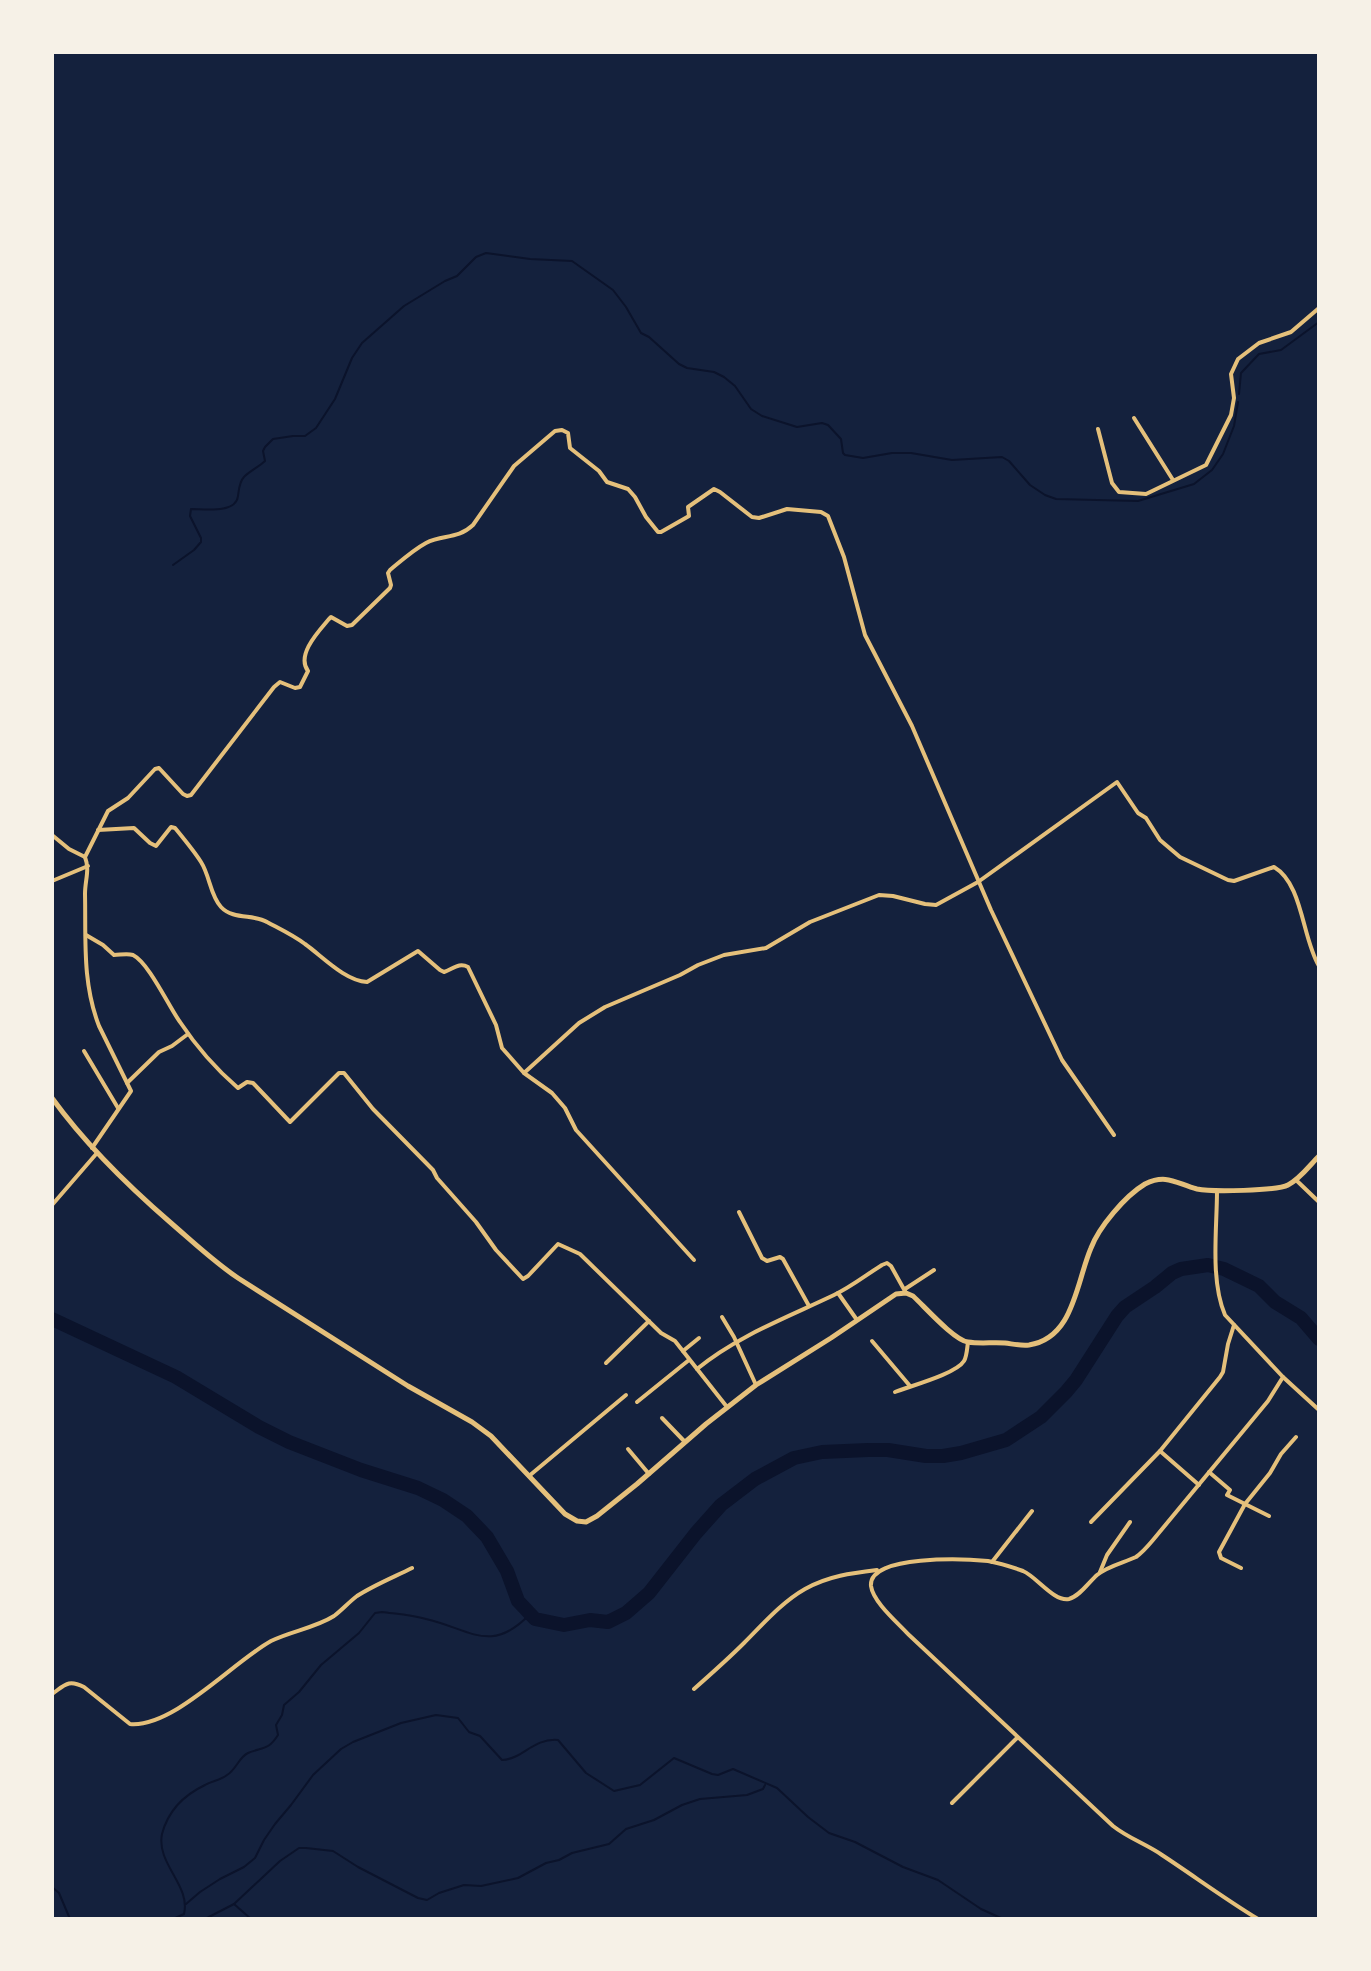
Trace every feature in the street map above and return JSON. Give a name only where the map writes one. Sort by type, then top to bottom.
[{"type":"street","points":[[1098,429],[1112,483],[1119,492],[1146,494],[1203,467],[1211,459],[1234,406],[1231,374],[1238,359],[1259,343],[1291,332],[1319,308]]},
{"type":"street","points":[[1134,418],[1173,480]]},
{"type":"street","points":[[52,1205],[94,1150],[118,1108],[130,1095],[131,1088],[94,1014],[86,977],[85,885],[88,866],[85,857],[108,811],[128,798],[159,768],[183,794],[187,796],[194,792],[274,687],[280,682],[300,687],[308,671],[303,663],[307,651],[331,617],[347,626],[352,625],[390,588],[390,570],[427,542],[465,532],[514,466],[555,431],[562,430],[568,433],[570,448],[599,471],[607,482],[628,489],[658,532],[689,516],[688,507],[714,489],[752,517],[759,518],[787,509],[821,512],[828,516],[844,557],[865,635],[912,726],[978,882],[1062,1060],[1114,1135]]},
{"type":"street","points":[[524,1073],[579,1023],[605,1007],[698,965],[724,955],[766,948],[810,922],[873,897],[893,896],[934,906],[978,882],[1117,782],[1160,840],[1180,857],[1234,881],[1274,867],[1279,870],[1297,897],[1309,947],[1319,966]]},
{"type":"street","points":[[98,830],[134,828],[156,846],[171,827],[175,828],[201,861],[214,895],[227,911],[268,922],[362,982],[367,982],[418,951],[444,972],[459,964],[468,967],[496,1025],[502,1048],[524,1073],[552,1093],[565,1108],[576,1130],[694,1260]]},
{"type":"street","points":[[52,835],[85,857]]},
{"type":"street","points":[[52,881],[88,866]]},
{"type":"street","points":[[86,935],[114,955],[128,954],[139,960],[188,1034],[235,1085],[240,1088],[247,1082],[253,1083],[290,1122],[339,1073],[344,1073],[373,1109],[433,1170],[523,1279],[558,1244],[580,1254],[661,1333],[672,1339],[727,1407]]},
{"type":"street","points":[[127,1083],[159,1052],[188,1034]]},
{"type":"street","points":[[84,1051],[118,1108]]},
{"type":"street","points":[[52,1098],[124,1182],[227,1271],[408,1386],[479,1427],[565,1514],[577,1521],[586,1522],[597,1516],[756,1385],[934,1270]]},
{"type":"street","points":[[696,1369],[712,1356],[838,1293],[887,1263],[905,1291],[954,1335],[968,1342],[1026,1346],[1044,1340],[1053,1335],[1064,1321],[1098,1233],[1116,1211],[1145,1185],[1166,1179],[1198,1189],[1217,1191],[1280,1188],[1296,1180],[1319,1156]]},
{"type":"street","points":[[1313,1163],[1319,1168]]},
{"type":"street","points":[[1296,1180],[1319,1202]]},
{"type":"street","points":[[1217,1191],[1217,1290],[1225,1315],[1319,1410]]},
{"type":"street","points":[[739,1212],[762,1258],[767,1261],[783,1259],[809,1306]]},
{"type":"street","points":[[838,1293],[857,1320]]},
{"type":"street","points":[[722,1317],[756,1385]]},
{"type":"street","points":[[606,1363],[649,1321]]},
{"type":"street","points":[[1091,1522],[1160,1451],[1220,1377],[1234,1325]]},
{"type":"street","points":[[683,1351],[699,1338]]},
{"type":"street","points":[[872,1341],[910,1386]]},
{"type":"street","points":[[895,1392],[934,1379],[960,1365],[965,1360],[968,1342]]},
{"type":"street","points":[[637,1402],[689,1360]]},
{"type":"street","points":[[694,1689],[774,1613],[804,1590],[844,1574],[922,1561],[992,1562],[1031,1575],[1056,1596],[1066,1599],[1076,1595],[1100,1572],[1144,1551],[1268,1401],[1283,1377]]},
{"type":"street","points":[[529,1476],[626,1395]]},
{"type":"street","points":[[662,1418],[685,1442]]},
{"type":"street","points":[[1241,1568],[1227,1563],[1219,1552],[1245,1504],[1296,1437]]},
{"type":"street","points":[[628,1449],[649,1474]]},
{"type":"street","points":[[1160,1451],[1199,1485]]},
{"type":"street","points":[[1209,1472],[1230,1490],[1227,1495],[1269,1516]]},
{"type":"street","points":[[992,1562],[1032,1511]]},
{"type":"street","points":[[1100,1572],[1107,1555],[1130,1522]]},
{"type":"street","points":[[52,1694],[66,1684],[75,1683],[130,1724],[139,1725],[154,1720],[181,1707],[273,1640],[333,1617],[358,1596],[412,1568]]},
{"type":"street","points":[[880,1569],[871,1587],[879,1603],[1017,1738],[1123,1834],[1159,1853],[1258,1919]]},
{"type":"street","points":[[952,1803],[1017,1738]]},
{"type":"waterway","points":[[173,565],[201,542],[190,516],[191,509],[232,506],[242,479],[265,461],[263,451],[273,439],[305,436],[316,428],[335,399],[352,358],[362,343],[404,306],[457,276],[476,257],[486,253],[572,261],[613,290],[641,333],[679,364],[724,377],[735,386],[751,409],[762,416],[797,427],[828,425],[841,439],[845,455],[863,458],[911,453],[952,460],[1002,457],[1030,485],[1056,499],[1138,501],[1194,484],[1212,470],[1223,454],[1234,426],[1238,402]]},
{"type":"waterway","points":[[1239,394],[1241,373],[1259,354],[1281,350],[1319,322]]},
{"type":"waterway","points":[[52,1319],[176,1377],[289,1442],[418,1488],[443,1500],[467,1516],[487,1537],[507,1571],[518,1601],[535,1619],[564,1625],[590,1620],[608,1622],[626,1613],[649,1593],[721,1505],[755,1479],[794,1458],[822,1452],[868,1450],[943,1456],[1006,1440],[1041,1417],[1066,1392],[1125,1307],[1181,1269],[1208,1265],[1259,1286],[1275,1302],[1301,1318],[1319,1339]]},
{"type":"waterway","points":[[173,1919],[184,1914],[185,1903],[162,1845],[162,1834],[173,1811],[190,1794],[230,1773],[245,1755],[271,1744],[278,1735],[276,1725],[284,1705],[321,1665],[359,1633],[375,1613],[415,1616],[480,1636],[503,1633],[530,1614]]},
{"type":"waterway","points":[[186,1904],[255,1858],[275,1824],[313,1775],[341,1749],[401,1723],[436,1715],[458,1718],[469,1732],[480,1736],[502,1760],[542,1742],[558,1740],[586,1773],[614,1791],[640,1785],[674,1758],[712,1774],[733,1769],[777,1788],[829,1833],[938,1880],[981,1909],[1003,1919]]},
{"type":"waterway","points":[[205,1919],[234,1904],[280,1861],[299,1848],[333,1851],[358,1867],[427,1900],[464,1885],[481,1886],[518,1878],[572,1853],[609,1844],[626,1829],[654,1820],[682,1805],[700,1799],[747,1795],[763,1789],[765,1785]]},
{"type":"waterway","points":[[52,1887],[59,1893],[70,1919]]},
{"type":"waterway","points":[[234,1904],[251,1919]]}]
